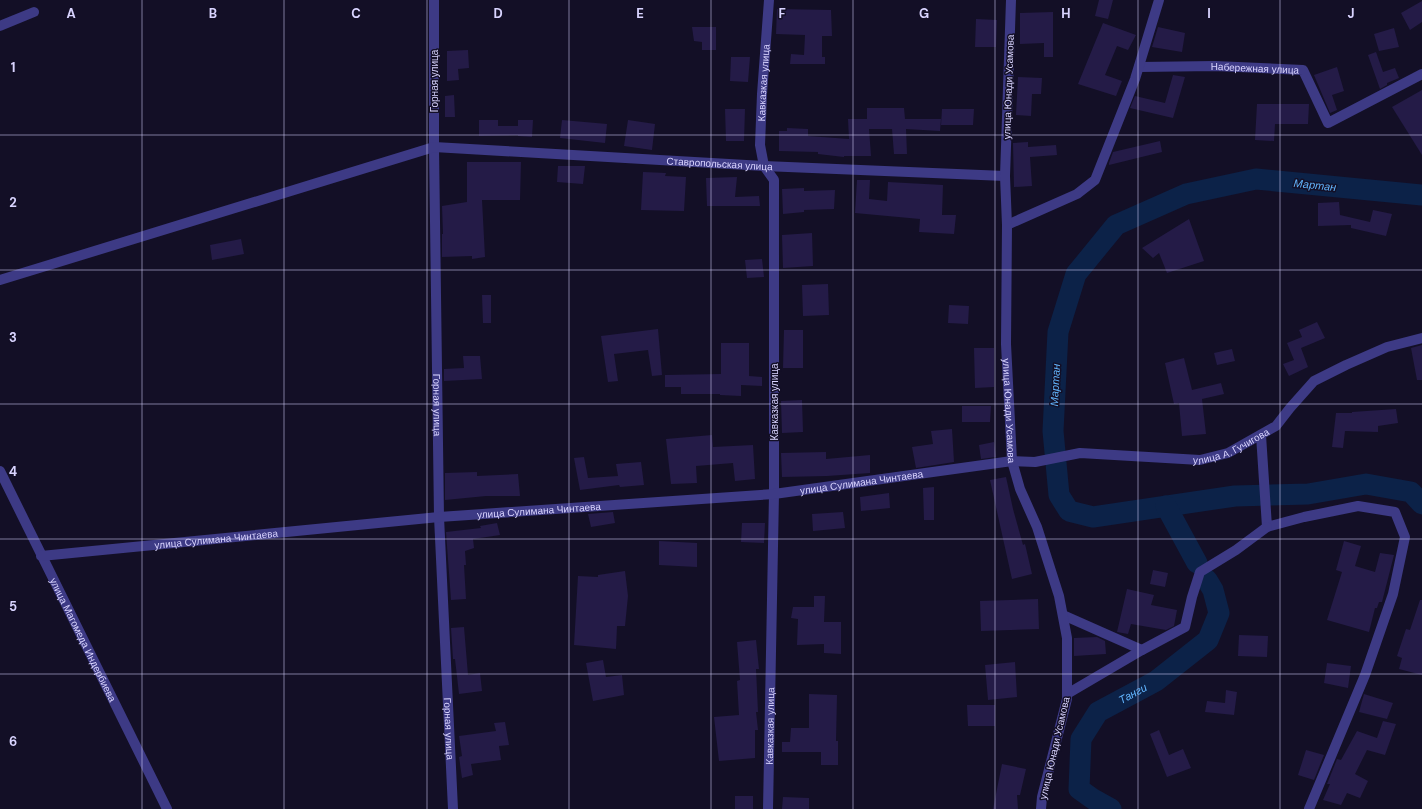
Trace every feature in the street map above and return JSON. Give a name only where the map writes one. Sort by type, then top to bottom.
[{"type":"street","name":"Горная улица","points":[[434,0],[434,147],[439,517],[453,809]]},
{"type":"street","name":"Кавказкая улица","points":[[768,809],[774,494],[774,180],[764,166],[760,145],[769,0]]},
{"type":"street","name":"улица Юнади Усамова","points":[[1011,0],[1005,176],[1007,225],[1006,344],[1012,461],[1020,489],[1037,527],[1059,596],[1067,638],[1067,694],[1042,797],[1041,809]]},
{"type":"street","points":[[1007,225],[1077,194],[1095,180],[1139,67],[1159,0]]},
{"type":"street","points":[[0,26],[34,12]]},
{"type":"street","name":"Набережная улица","points":[[1139,67],[1215,66],[1302,70],[1328,123],[1422,74]]},
{"type":"street","name":"Ставропольская улица","points":[[434,147],[764,166],[1005,176]]},
{"type":"street","points":[[0,280],[434,147]]},
{"type":"street","name":"улица А. Гучигова","points":[[1035,462],[1080,453],[1200,460],[1228,453],[1276,426],[1314,381],[1387,347],[1422,338]]},
{"type":"street","points":[[1262,435],[1266,527]]},
{"type":"street","name":"улица Сулимана Чинтаева","points":[[42,556],[439,517],[774,494],[1012,461],[1035,462]]},
{"type":"street","name":"улица Магомеда Индербиева","points":[[0,471],[167,809]]},
{"type":"street","points":[[1067,694],[1142,650],[1185,627],[1200,572],[1236,550],[1266,527],[1304,517],[1358,506],[1395,512],[1405,538],[1393,594],[1365,675],[1309,809]]},
{"type":"street","points":[[1063,616],[1142,650]]},
{"type":"building","points":[[1099,0],[1113,0],[1108,19],[1095,16]]},
{"type":"building","points":[[1422,1],[1422,22],[1410,30],[1401,13]]},
{"type":"building","points":[[777,9],[831,10],[832,36],[822,36],[822,57],[825,57],[825,64],[790,64],[791,54],[804,55],[805,35],[776,34]]},
{"type":"building","points":[[1053,12],[1053,57],[1044,57],[1044,43],[1020,44],[1020,13]]},
{"type":"building","points":[[976,19],[997,20],[996,47],[975,47]]},
{"type":"building","points":[[1103,23],[1136,35],[1128,50],[1117,46],[1105,75],[1122,81],[1116,96],[1078,84]]},
{"type":"building","points":[[692,27],[716,27],[716,50],[702,50],[702,42],[694,41]]},
{"type":"building","points":[[1158,27],[1185,33],[1182,52],[1152,47]]},
{"type":"building","points":[[1394,28],[1399,47],[1379,51],[1374,34]]},
{"type":"building","points":[[468,50],[469,68],[458,69],[459,80],[447,81],[447,51]]},
{"type":"building","points":[[1376,52],[1383,72],[1395,68],[1399,78],[1387,83],[1387,85],[1380,89],[1368,55]]},
{"type":"building","points":[[731,57],[750,57],[748,82],[730,81]]},
{"type":"building","points":[[1337,67],[1344,91],[1332,95],[1337,110],[1330,113],[1314,75]]},
{"type":"building","points":[[1173,75],[1185,77],[1173,118],[1130,108],[1135,96],[1165,103]]},
{"type":"building","points":[[1018,77],[1042,78],[1041,94],[1032,94],[1031,116],[1016,115]]},
{"type":"building","points":[[1422,90],[1422,155],[1392,107]]},
{"type":"building","points":[[454,95],[455,117],[445,117],[445,96]]},
{"type":"building","points":[[1257,104],[1309,104],[1308,124],[1275,124],[1274,141],[1255,140]]},
{"type":"building","points":[[867,108],[904,108],[905,119],[941,119],[940,131],[906,129],[907,154],[894,154],[892,129],[869,129],[871,156],[844,157],[818,154],[818,152],[779,151],[779,131],[787,131],[787,128],[808,129],[808,136],[849,139],[848,119],[867,119]]},
{"type":"building","points":[[725,109],[745,109],[744,141],[726,141]]},
{"type":"building","points":[[942,109],[974,109],[973,125],[941,125]]},
{"type":"building","points":[[479,120],[498,120],[498,126],[518,126],[518,120],[533,120],[532,137],[518,135],[479,136]]},
{"type":"building","points":[[562,120],[607,124],[605,143],[560,138]]},
{"type":"building","points":[[628,120],[655,124],[652,150],[624,146]]},
{"type":"building","points":[[1160,141],[1162,152],[1109,165],[1113,152]]},
{"type":"building","points":[[1028,142],[1028,147],[1056,145],[1057,155],[1030,157],[1032,186],[1014,187],[1013,143]]},
{"type":"building","points":[[467,162],[521,162],[520,200],[482,200],[485,257],[472,259],[472,256],[442,257],[442,206],[467,202]]},
{"type":"building","points":[[558,166],[585,166],[583,184],[557,182]]},
{"type":"building","points":[[643,172],[666,173],[665,176],[686,177],[684,211],[641,210]]},
{"type":"building","points":[[737,177],[735,197],[759,196],[760,206],[707,206],[706,178]]},
{"type":"building","points":[[857,180],[870,180],[869,199],[887,201],[888,182],[943,185],[942,215],[956,215],[954,234],[919,232],[920,219],[855,213]]},
{"type":"building","points":[[804,188],[804,191],[835,190],[834,209],[804,210],[804,212],[783,214],[782,189]]},
{"type":"building","points":[[1339,202],[1340,215],[1370,222],[1373,210],[1392,214],[1386,236],[1351,228],[1351,225],[1318,226],[1318,203]]},
{"type":"building","points":[[1189,219],[1204,261],[1167,273],[1159,253],[1153,258],[1142,248]]},
{"type":"building","points":[[812,233],[813,266],[783,268],[782,235]]},
{"type":"building","points":[[241,239],[244,254],[212,260],[210,245]]},
{"type":"building","points":[[762,259],[764,277],[747,278],[745,260]]},
{"type":"building","points":[[828,284],[829,315],[803,316],[802,285]]},
{"type":"building","points":[[482,295],[491,295],[491,323],[483,323]]},
{"type":"building","points":[[949,305],[969,306],[968,324],[948,323]]},
{"type":"building","points":[[1317,322],[1325,338],[1301,348],[1308,367],[1289,376],[1283,364],[1294,360],[1287,343],[1302,337],[1299,330]]},
{"type":"building","points":[[658,329],[662,375],[652,376],[648,350],[614,354],[618,381],[608,382],[601,336]]},
{"type":"building","points":[[784,330],[803,330],[803,368],[783,368]]},
{"type":"building","points":[[721,343],[749,343],[749,376],[762,377],[762,386],[741,385],[741,396],[720,394],[681,394],[681,387],[665,387],[665,375],[721,374]]},
{"type":"building","points":[[1422,345],[1422,380],[1417,380],[1411,348]]},
{"type":"building","points":[[974,348],[994,348],[994,387],[975,388]]},
{"type":"building","points":[[1232,349],[1235,361],[1217,365],[1214,353]]},
{"type":"building","points":[[463,356],[480,356],[482,379],[444,381],[444,369],[464,368]]},
{"type":"building","points":[[1184,358],[1192,390],[1221,383],[1224,394],[1202,399],[1206,434],[1182,436],[1179,403],[1174,404],[1165,363]]},
{"type":"building","points":[[802,400],[803,432],[782,433],[781,401]]},
{"type":"building","points":[[962,406],[991,406],[990,422],[962,422]]},
{"type":"building","points":[[1396,409],[1398,423],[1378,426],[1378,432],[1345,431],[1343,448],[1332,447],[1336,413]]},
{"type":"building","points":[[952,429],[954,462],[916,468],[912,447],[933,444],[931,431]]},
{"type":"building","points":[[712,435],[713,447],[753,445],[755,479],[735,481],[733,463],[696,466],[697,483],[671,484],[666,439]]},
{"type":"building","points":[[994,442],[996,457],[981,459],[979,445]]},
{"type":"building","points":[[826,452],[826,459],[870,455],[870,473],[782,477],[781,453]]},
{"type":"building","points":[[584,457],[588,478],[618,476],[616,464],[641,462],[644,485],[620,487],[619,485],[580,490],[574,458]]},
{"type":"building","points":[[477,472],[477,476],[518,474],[520,496],[486,496],[445,500],[445,473]]},
{"type":"building","points":[[1006,477],[1013,509],[1023,545],[1025,544],[1032,574],[1012,579],[990,480]]},
{"type":"building","points":[[934,487],[934,520],[924,520],[923,488]]},
{"type":"building","points":[[889,493],[890,508],[861,511],[860,497]]},
{"type":"building","points":[[613,512],[615,523],[591,527],[588,514]]},
{"type":"building","points":[[843,512],[845,528],[813,531],[812,514]]},
{"type":"building","points":[[497,523],[500,535],[473,539],[474,548],[465,551],[466,565],[464,565],[466,599],[451,600],[446,532],[481,528],[480,526]]},
{"type":"building","points":[[742,523],[765,523],[764,543],[741,542]]},
{"type":"building","points":[[659,541],[697,543],[697,567],[659,565]]},
{"type":"building","points":[[1344,541],[1361,546],[1355,566],[1375,572],[1380,553],[1394,555],[1382,602],[1379,602],[1377,608],[1375,608],[1369,632],[1327,620],[1342,572],[1336,570]]},
{"type":"building","points":[[1153,570],[1168,573],[1165,587],[1150,584]]},
{"type":"building","points":[[625,571],[628,596],[625,626],[617,626],[616,649],[574,645],[578,576],[598,577],[598,575]]},
{"type":"building","points":[[1127,589],[1154,595],[1151,605],[1177,610],[1174,626],[1166,630],[1131,624],[1128,634],[1117,632]]},
{"type":"building","points":[[814,596],[825,596],[824,622],[841,622],[841,654],[824,653],[824,644],[797,645],[798,619],[791,618],[793,607],[814,607]]},
{"type":"building","points":[[1038,599],[1039,629],[981,631],[980,601]]},
{"type":"building","points":[[1420,600],[1422,600],[1422,675],[1399,669],[1402,658],[1397,656],[1406,629],[1410,630]]},
{"type":"building","points":[[464,627],[468,675],[480,673],[482,691],[459,694],[455,659],[453,659],[451,628]]},
{"type":"building","points":[[1239,635],[1268,636],[1267,657],[1238,656]]},
{"type":"building","points":[[1097,637],[1105,641],[1106,654],[1074,656],[1074,638]]},
{"type":"building","points":[[756,640],[759,669],[756,669],[758,712],[756,712],[758,730],[755,730],[755,758],[719,761],[714,717],[739,715],[737,681],[740,680],[737,642]]},
{"type":"building","points":[[603,660],[606,677],[622,675],[624,695],[593,701],[586,663]]},
{"type":"building","points":[[1015,662],[1017,697],[988,700],[985,665]]},
{"type":"building","points":[[1327,663],[1351,666],[1348,688],[1324,683]]},
{"type":"building","points":[[1226,690],[1237,692],[1234,715],[1205,712],[1207,701],[1225,703]]},
{"type":"building","points":[[809,694],[837,695],[836,741],[838,741],[838,765],[821,765],[821,752],[782,752],[782,742],[790,742],[791,728],[809,728]]},
{"type":"building","points":[[1364,694],[1393,703],[1387,719],[1359,712]]},
{"type":"building","points":[[967,705],[995,705],[995,726],[968,726]]},
{"type":"building","points":[[1383,721],[1396,724],[1385,755],[1367,750],[1355,774],[1368,781],[1360,798],[1347,793],[1341,805],[1323,800],[1330,784],[1327,784],[1337,759],[1341,760],[1357,731],[1377,738]]},
{"type":"building","points":[[505,722],[509,745],[499,746],[501,760],[471,764],[473,775],[462,778],[459,757],[462,756],[459,736],[496,731],[494,723]]},
{"type":"building","points":[[1159,730],[1169,755],[1183,749],[1191,768],[1167,777],[1150,734]]},
{"type":"building","points":[[1306,750],[1324,755],[1314,780],[1298,775]]},
{"type":"building","points":[[1002,764],[1026,769],[1020,795],[1017,795],[1018,809],[993,809]]},
{"type":"building","points":[[735,796],[753,796],[753,809],[735,809]]},
{"type":"building","points":[[783,797],[809,798],[809,809],[782,809]]},
{"type":"waterway","name":"Мартан","points":[[1422,195],[1256,179],[1186,194],[1116,225],[1076,274],[1058,332],[1053,431],[1059,495],[1069,511],[1093,517],[1235,496],[1308,494],[1366,484],[1411,492],[1422,504]]},
{"type":"waterway","name":"Танги","points":[[1166,506],[1197,563]]},
{"type":"waterway","name":"Танги","points":[[1111,809],[1079,789],[1081,739],[1098,712],[1156,681],[1208,640],[1219,613],[1213,590],[1207,580]]}]
